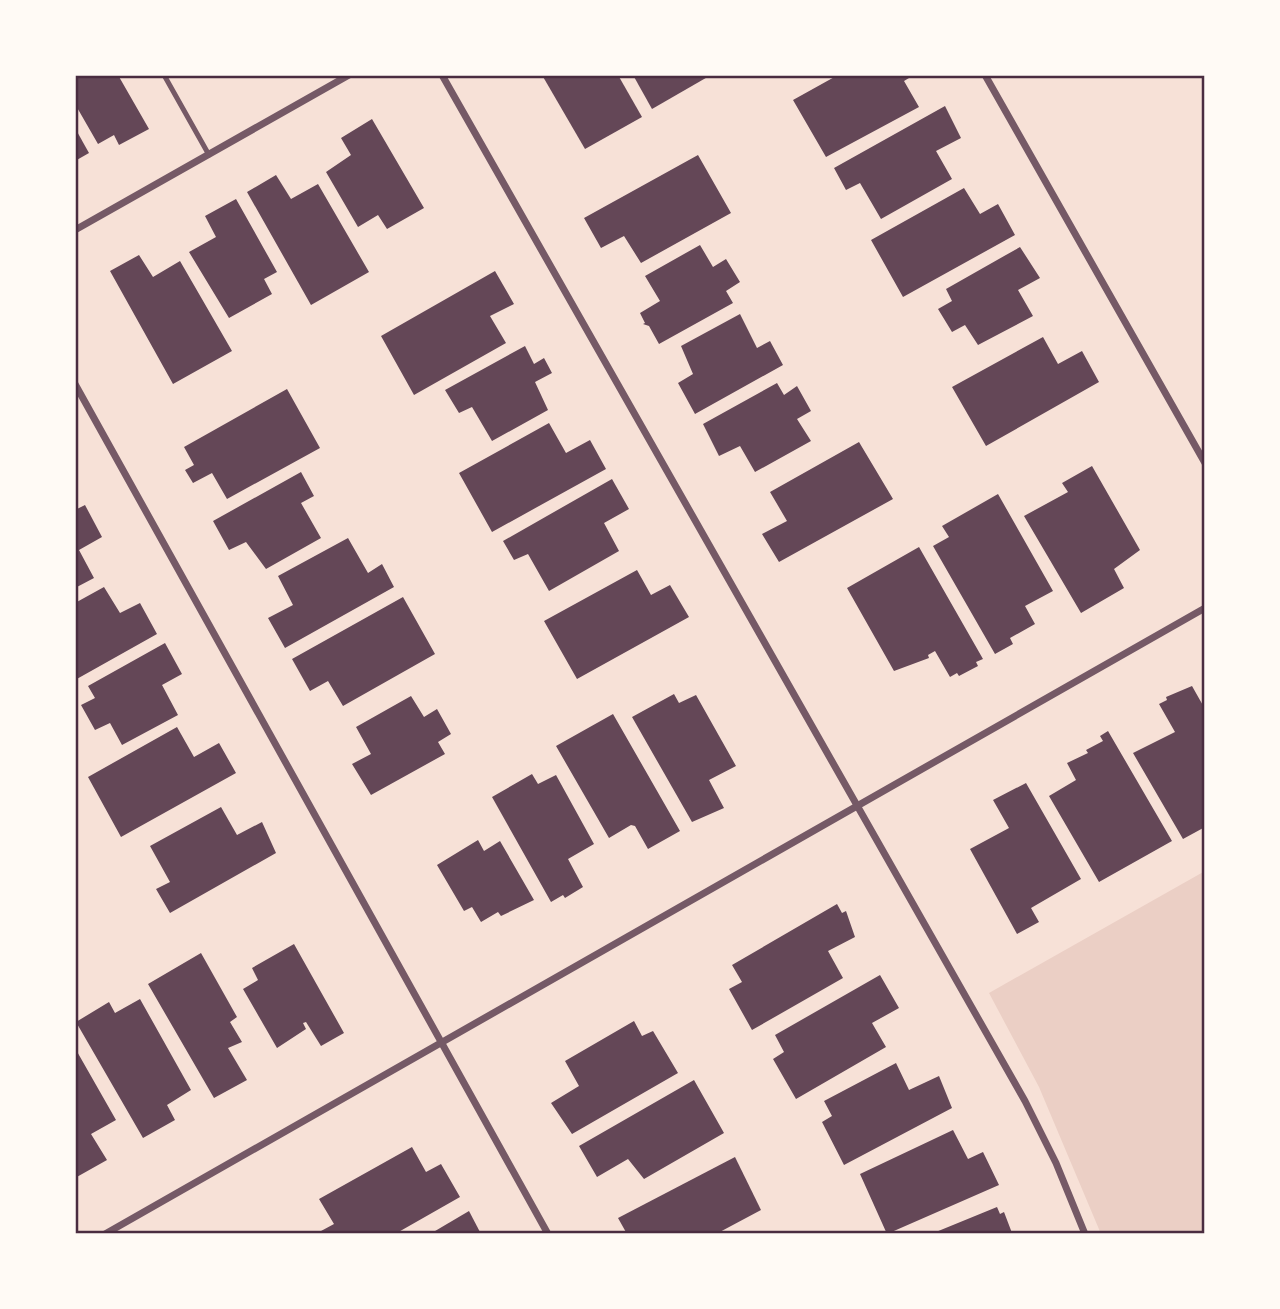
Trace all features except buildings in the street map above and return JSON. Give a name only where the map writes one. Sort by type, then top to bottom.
[{"type":"street","points":[[75,230],[349,75]]},
{"type":"street","points":[[442,75],[856,808],[1025,1101],[1056,1163],[1085,1234]]},
{"type":"street","points":[[985,75],[1205,463]]},
{"type":"street","points":[[75,384],[548,1234]]},
{"type":"street","points":[[105,1234],[1205,608]]},
{"type":"lane","points":[[164,75],[209,155]]},
{"type":"shaded area","points":[[1205,871],[1205,1234],[1101,1234],[1039,1087],[989,993]]}]
